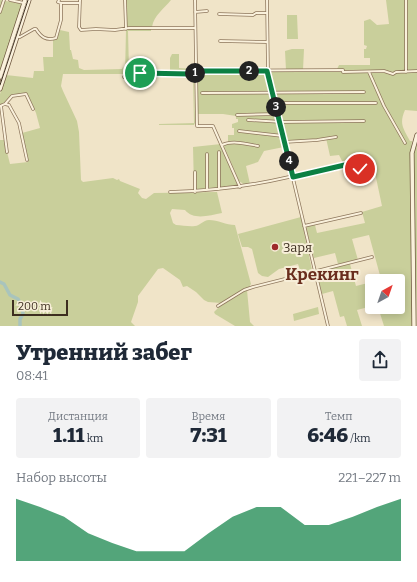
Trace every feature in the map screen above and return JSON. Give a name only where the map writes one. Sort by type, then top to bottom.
[{"type":"street","points":[[0,12],[4,0]]},
{"type":"street","points":[[0,77],[25,2],[10,0]]},
{"type":"street","points":[[0,89],[29,0]]},
{"type":"street","points":[[125,0],[126,29]]},
{"type":"street","points":[[195,0],[197,126],[213,126],[240,187]]},
{"type":"street","points":[[267,0],[267,71],[328,326]]},
{"type":"street","points":[[406,0],[406,72]]},
{"type":"street","points":[[17,37],[20,38],[36,29],[43,38],[55,39],[59,29],[59,2],[80,1],[80,29],[84,30],[195,28]]},
{"type":"street","points":[[195,12],[207,11]]},
{"type":"street","points":[[219,14],[267,13]]},
{"type":"street","points":[[220,41],[267,42]]},
{"type":"street","points":[[124,77],[140,73],[343,70],[343,72],[384,71],[393,74],[396,72],[417,71]]},
{"type":"street","points":[[369,72],[384,106],[405,143]]},
{"type":"street","points":[[202,93],[364,92]]},
{"type":"street","points":[[7,152],[0,106],[5,104],[12,96],[26,94],[33,109]]},
{"type":"street","points":[[275,103],[376,103]]},
{"type":"street","points":[[5,104],[9,105],[19,123],[27,160]]},
{"type":"street","points":[[237,114],[278,114]]},
{"type":"street","points":[[248,120],[280,122],[364,121]]},
{"type":"street","points":[[239,131],[283,136]]},
{"type":"street","points":[[414,326],[412,152],[417,135]]},
{"type":"street","points":[[284,142],[336,137]]},
{"type":"street","points":[[222,145],[226,143],[236,143],[258,146]]},
{"type":"street","points":[[219,152],[219,189]]},
{"type":"street","points":[[207,154],[207,190]]},
{"type":"street","points":[[170,192],[195,192],[240,187],[349,164],[356,166],[365,174]]},
{"type":"street","points":[[195,172],[195,192]]},
{"type":"street","points":[[304,226],[361,213]]},
{"type":"street","points":[[218,306],[244,290],[253,287],[315,270],[372,257]]},
{"type":"green space","points":[[0,0],[23,4],[0,73]]},
{"type":"green space","points":[[126,0],[171,0],[157,16],[152,27],[127,27]]},
{"type":"green space","points":[[386,0],[417,0],[417,111],[405,110],[402,119],[405,133],[410,141],[412,141],[413,326],[384,326],[380,314],[405,314],[405,274],[380,274],[369,235],[352,239],[358,260],[338,264],[335,253],[314,258],[306,228],[308,226],[315,225],[317,233],[365,223],[362,212],[382,206],[375,173],[367,175],[356,165],[343,163],[339,155],[330,156],[326,138],[285,142],[269,73],[333,71],[337,69],[339,65],[370,65],[370,58],[364,58],[364,49],[366,49],[367,46],[364,45],[364,21],[370,19],[377,25],[389,24]]},
{"type":"green space","points":[[287,15],[297,15],[298,39],[287,39]]},
{"type":"green space","points":[[151,28],[151,31],[128,31],[129,70],[170,70],[170,58],[172,54],[179,54],[179,68],[194,69],[195,123],[194,125],[159,125],[194,123],[193,77],[128,77],[125,74],[126,30]]},
{"type":"green space","points":[[60,30],[69,32],[70,50],[73,59],[78,60],[79,68],[84,70],[122,69],[123,67],[123,74],[63,74],[61,86],[77,121],[79,132],[81,180],[83,182],[113,178],[117,180],[119,179],[120,181],[140,189],[138,193],[142,198],[146,199],[154,193],[217,192],[222,213],[197,216],[185,210],[172,209],[170,213],[173,223],[176,225],[197,226],[209,220],[235,225],[251,284],[249,287],[221,303],[208,302],[187,286],[183,287],[180,280],[163,268],[158,269],[138,296],[138,302],[131,322],[135,326],[0,326],[0,140],[4,140],[10,164],[28,162],[22,133],[40,128],[36,113],[27,93],[13,95],[0,105],[0,94],[6,75],[33,78],[34,71],[44,71],[43,57],[53,57],[53,40],[57,38]]},
{"type":"green space","points":[[292,49],[304,49],[303,70],[286,70],[285,51]]},
{"type":"green space","points":[[265,72],[267,74],[284,147],[264,151],[258,162],[246,166],[250,184],[245,185],[239,181],[223,144],[228,144],[228,135],[234,135],[234,128],[232,128],[232,124],[238,122],[236,116],[223,114],[198,114],[196,73]]},
{"type":"green space","points":[[417,139],[417,326],[413,153]]},
{"type":"green space","points":[[221,144],[238,183],[236,186],[195,190],[193,147]]},
{"type":"green space","name":"Заря","points":[[301,217],[312,270],[301,273],[298,264],[279,269],[268,277],[262,276],[258,273],[252,249],[242,247],[238,234]]},
{"type":"green space","points":[[350,264],[356,286],[365,284],[365,308],[357,310],[362,326],[347,326],[344,316],[340,317],[333,291],[322,294],[317,273],[318,271]]},
{"type":"green space","points":[[247,290],[250,322],[254,326],[235,326],[215,314],[214,312],[219,307]]},
{"type":"green space","points":[[318,307],[319,314],[294,321],[293,314]]},
{"type":"waterway","points":[[0,282],[4,284],[10,295],[18,299],[22,307],[23,314],[20,319],[20,326]]},
{"type":"tram line","points":[[0,85],[28,0]]},
{"type":"place","name":"Заря","points":[[275,247]]},
{"type":"district","name":"Крекинг","points":[[322,274]]},
{"type":"route","points":[[140,73],[190,74],[196,73],[196,71],[267,71],[293,177],[342,164],[353,164],[360,169]]}]
